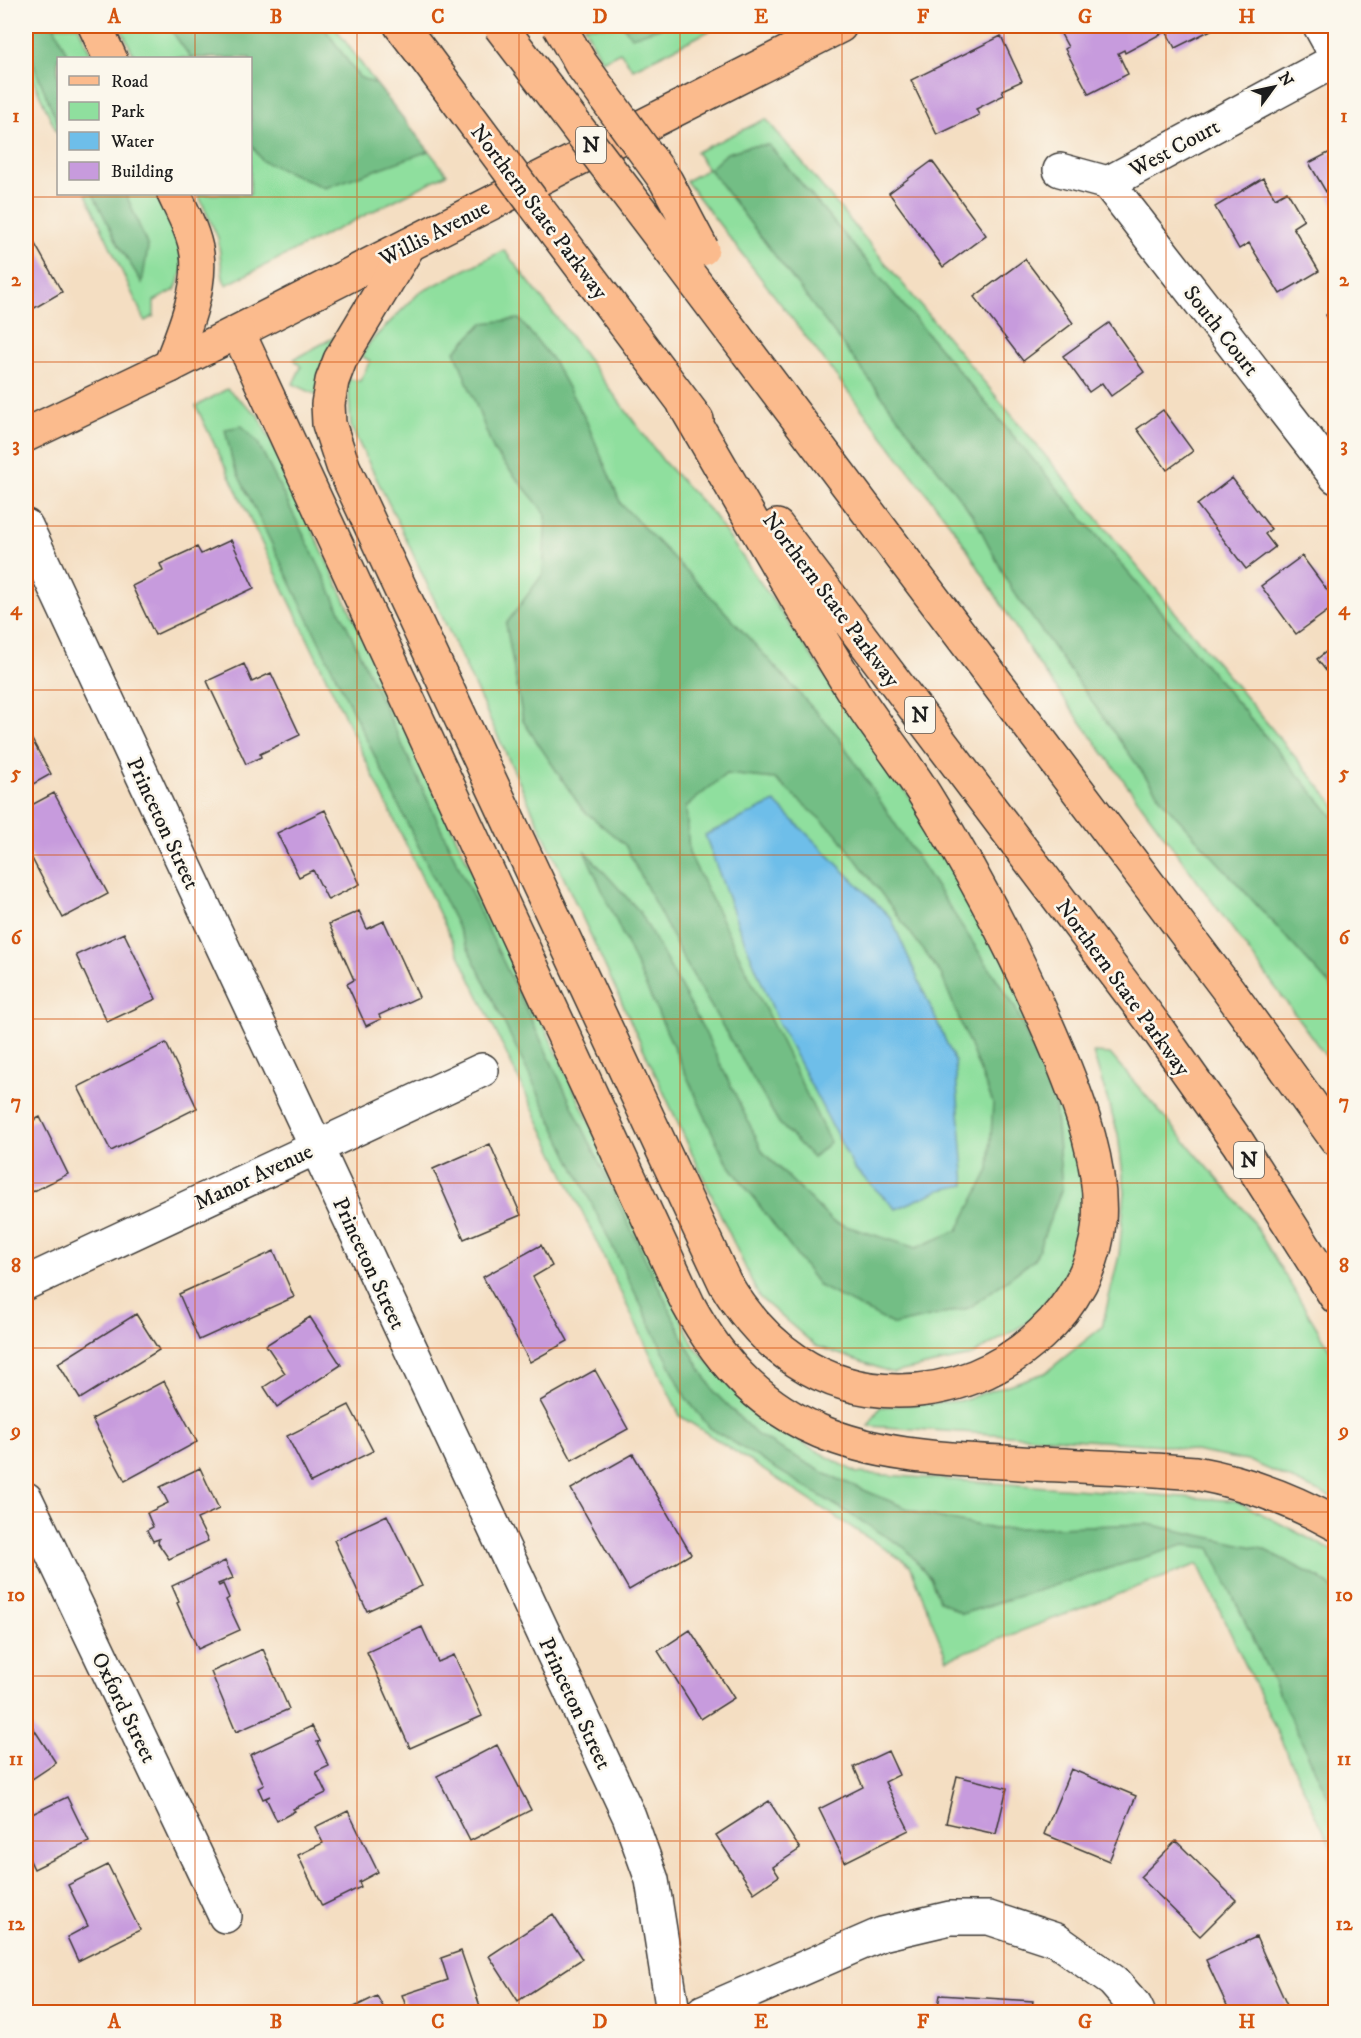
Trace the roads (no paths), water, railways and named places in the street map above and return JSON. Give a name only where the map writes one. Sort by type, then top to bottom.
[{"type":"main road","points":[[95,26],[110,57]]},
{"type":"main road","name":"Northern State Parkway","points":[[401,26],[1156,1027],[1238,1143],[1335,1297]]},
{"type":"main road","name":"N","points":[[500,26],[692,257],[779,394],[1229,991],[1335,1139]]},
{"type":"main road","points":[[559,26],[581,64],[666,181],[692,257]]},
{"type":"main road","name":"Willis Avenue","points":[[26,435],[238,332],[840,26]]},
{"type":"main road","points":[[170,366],[188,315],[197,273],[197,255],[193,238],[174,195]]},
{"type":"main road","points":[[409,245],[340,360],[332,381],[328,404],[329,424],[348,477],[725,1283],[738,1305],[754,1325],[795,1361],[816,1373],[863,1388],[889,1391],[915,1391],[968,1381],[990,1370],[1038,1337],[1061,1313],[1086,1270],[1095,1247],[1099,1221],[1094,1165],[1087,1134],[1068,1076],[1049,1031],[980,888],[922,791],[853,691],[684,404]]},
{"type":"main road","points":[[238,332],[688,1304],[718,1353],[737,1375],[780,1411],[830,1436],[858,1446],[891,1453],[952,1460],[1167,1470],[1203,1474],[1281,1497],[1335,1524]]},
{"type":"street","points":[[1320,26],[1335,55]]},
{"type":"street","name":"West Court","points":[[1108,183],[1335,60]]},
{"type":"street","points":[[1060,170],[1108,183]]},
{"type":"street","name":"South Court","points":[[1108,183],[1335,477]]},
{"type":"street","name":"Princeton Street","points":[[26,526],[629,1816],[652,1880],[674,2013]]},
{"type":"street","name":"Manor Avenue","points":[[26,1283],[315,1146],[482,1070]]},
{"type":"street","name":"Oxford Street","points":[[26,1499],[225,1916]]},
{"type":"street","points":[[703,2013],[882,1934],[950,1918],[989,1918],[1056,1940],[1113,1981],[1135,2006],[1138,2013]]},
{"type":"water","points":[[775,802],[891,918],[955,1062],[965,1185],[940,1190],[896,1209],[854,1168],[779,1024],[738,925],[705,835]]}]
